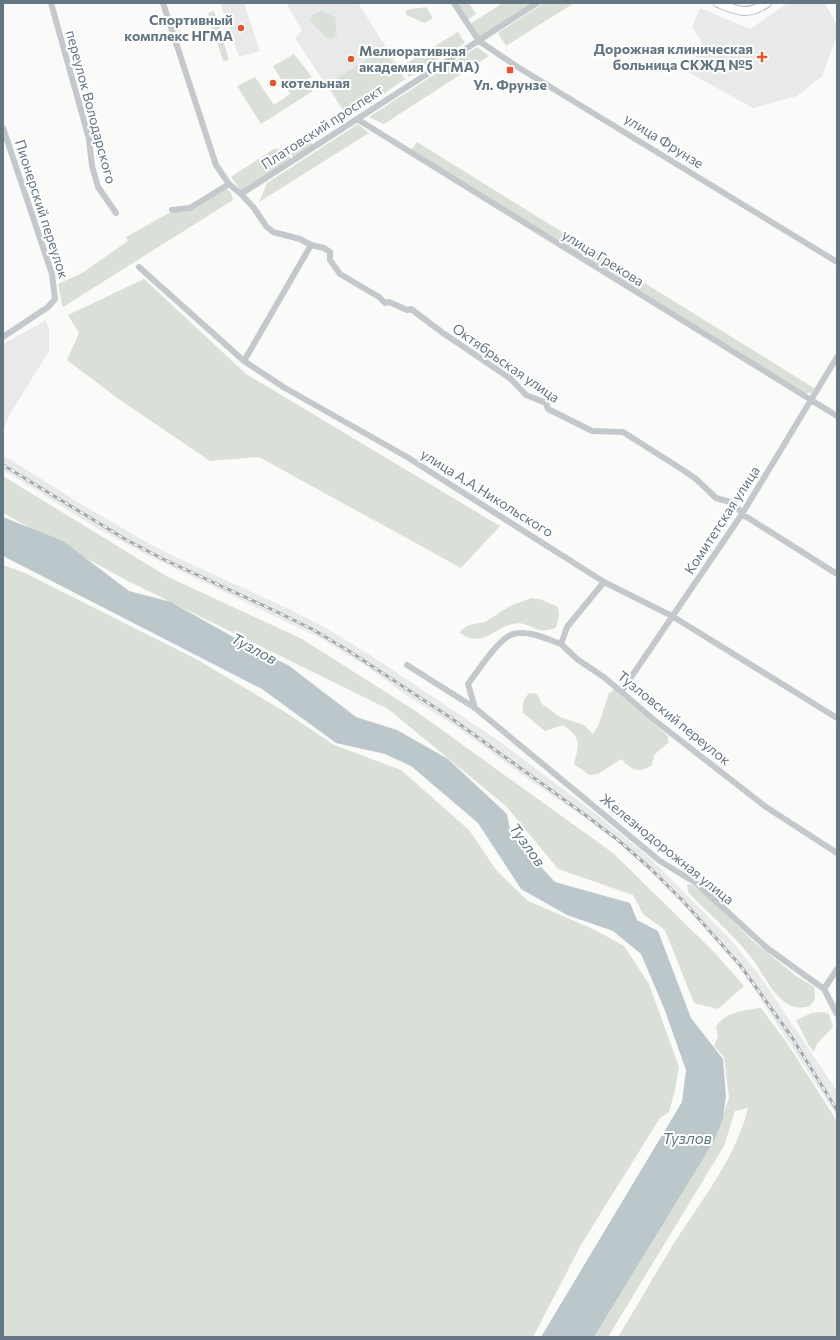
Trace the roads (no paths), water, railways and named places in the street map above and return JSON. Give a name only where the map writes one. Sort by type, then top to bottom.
[{"type":"main road","points":[[718,3],[746,13],[767,3]]},
{"type":"street","name":"переулок Володарского","points":[[50,3],[89,139],[92,166],[98,187],[116,213]]},
{"type":"street","name":"Октябрьская улица","points":[[163,3],[216,165],[229,184],[254,208],[266,226],[273,232],[300,239],[311,245],[324,248],[330,252],[330,260],[340,274],[379,297],[385,303],[389,302],[407,310],[411,309],[443,333],[511,379],[526,395],[546,403],[548,409],[592,432],[623,432],[687,473],[716,498],[734,503],[742,514],[837,574]]},
{"type":"street","points":[[454,3],[479,41]]},
{"type":"street","name":"Платовский проспект","points":[[241,194],[538,3]]},
{"type":"street","name":"улица Фрунзе","points":[[479,41],[516,66],[837,262]]},
{"type":"street","name":"улица Грекова","points":[[357,119],[837,416]]},
{"type":"street","name":"Пионерский переулок","points":[[3,128],[52,274],[55,299],[48,308],[3,337]]},
{"type":"street","points":[[172,210],[190,208],[229,184]]},
{"type":"street","points":[[244,361],[311,245]]},
{"type":"street","name":"улица А.А.Никольского","points":[[139,267],[244,361],[285,388],[407,457],[604,582],[672,616],[837,718]]},
{"type":"street","name":"Комитетская улица","points":[[621,692],[742,514],[837,357]]},
{"type":"street","points":[[475,708],[468,684],[481,666],[506,638],[513,634],[533,635],[561,644],[567,627],[604,582]]},
{"type":"street","name":"Тузловский переулок","points":[[561,644],[577,659],[605,678],[766,806],[837,853]]},
{"type":"street","name":"Железнодорожная улица","points":[[407,665],[475,708],[660,861],[696,883],[767,948],[824,989],[837,1014]]},
{"type":"street","points":[[824,989],[837,969]]},
{"type":"water","name":"Тузлов","points":[[3,517],[63,541],[129,591],[171,602],[258,651],[288,665],[356,717],[397,730],[448,759],[507,814],[511,835],[555,882],[630,903],[637,920],[658,931],[691,1018],[723,1059],[726,1096],[723,1118],[714,1141],[594,1337],[541,1337],[682,1102],[686,1070],[664,1008],[641,954],[613,931],[567,915],[521,889],[478,823],[411,766],[385,754],[336,743],[262,689],[3,556]]},
{"type":"railway","points":[[3,465],[125,539],[163,559],[312,629],[349,651],[451,718],[618,840],[651,869],[682,900],[740,965],[791,1036],[837,1110]]},
{"type":"place","name":"Спортивный комплекс НГМА","points":[[241,28]]},
{"type":"place","name":"Дорожная клиническая больница СКЖД №5","points":[[762,57]]},
{"type":"place","name":"Мелиоративная академия (НГМА)","points":[[351,59]]},
{"type":"place","name":"Ул. Фрунзе","points":[[510,70]]},
{"type":"place","name":"котельная","points":[[273,83]]}]
